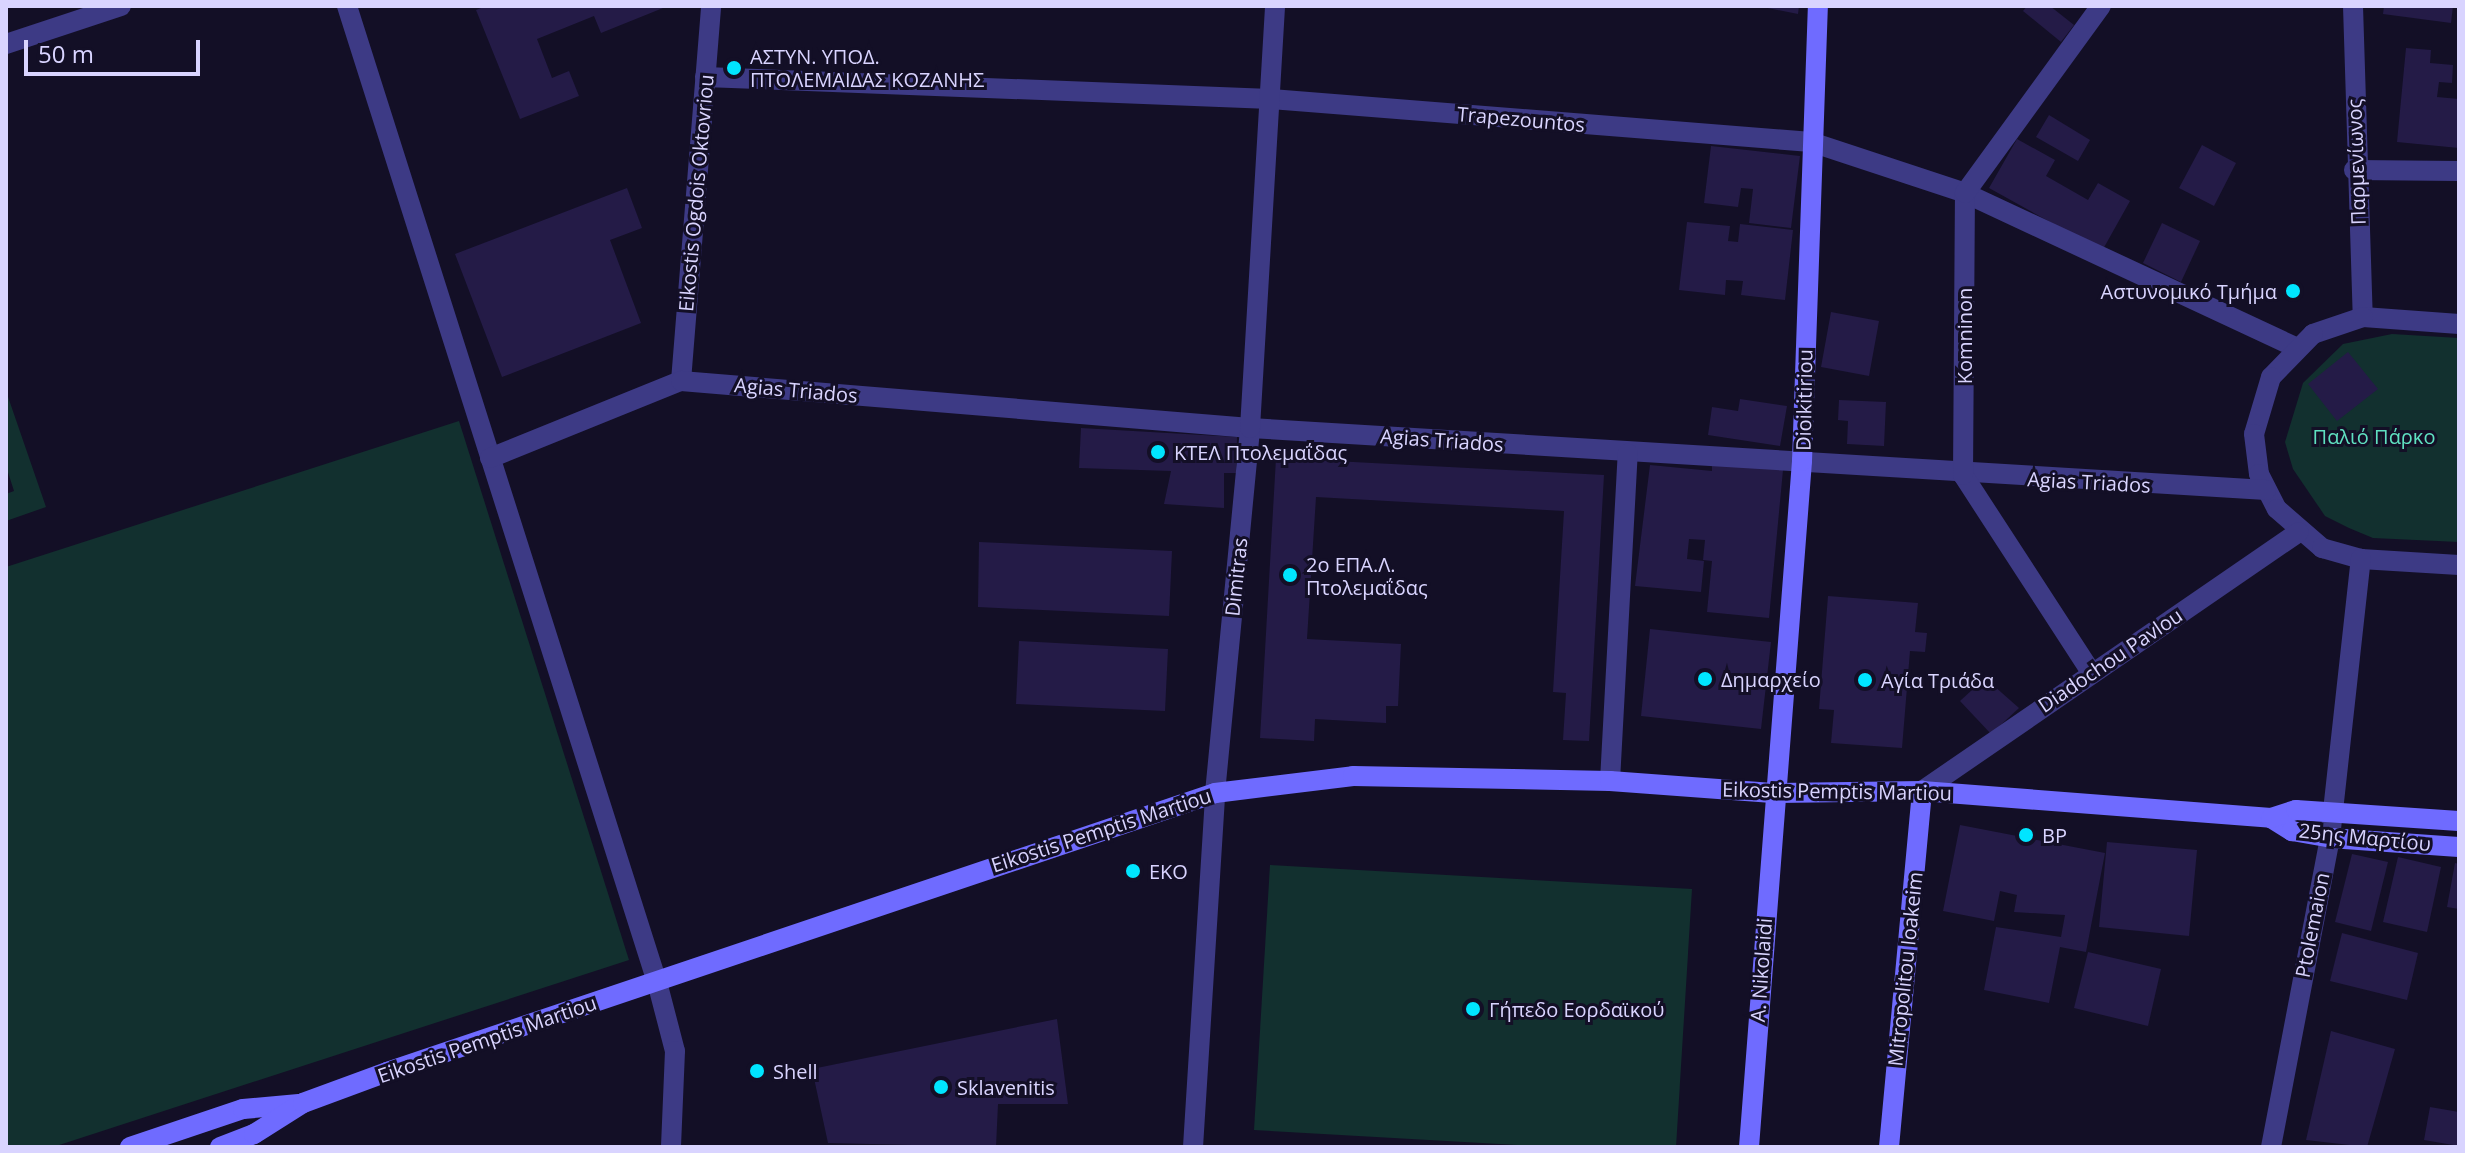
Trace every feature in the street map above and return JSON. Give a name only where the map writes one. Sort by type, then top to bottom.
[{"type":"main road","name":"Dioikitiriou","points":[[1773,793],[1802,461],[1818,6]]},
{"type":"main road","name":"Eikostis Pemptis Martiou","points":[[303,1103],[1215,793],[1353,776],[1610,781],[1773,793],[1922,791],[2271,818]]},
{"type":"main road","name":"Mitropolitou Ioakeim","points":[[1889,1147],[1922,791]]},
{"type":"main road","name":"A. Nikolaidi","points":[[1749,1147],[1773,793]]},
{"type":"main road","name":"25ης Μαρτίου","points":[[2271,818],[2296,810],[2459,821]]},
{"type":"main road","name":"25ης Μαρτίου","points":[[2271,818],[2292,831],[2330,838],[2459,847]]},
{"type":"main road","points":[[130,1147],[243,1109],[303,1103]]},
{"type":"main road","points":[[220,1147],[303,1103]]},
{"type":"street","points":[[6,44],[121,6]]},
{"type":"street","points":[[347,6],[657,982],[675,1051],[671,1147]]},
{"type":"street","name":"Eikostis Ogdois Oktovriou","points":[[681,381],[711,6]]},
{"type":"street","name":"Dimitras","points":[[1193,1147],[1215,793],[1250,428],[1275,6]]},
{"type":"street","points":[[1965,193],[2101,6]]},
{"type":"street","name":"Παρμενίωνος","points":[[2353,6],[2354,170],[2363,317]]},
{"type":"street","name":"Trapezountos","points":[[705,77],[1271,99],[1811,142],[1965,193],[2295,347]]},
{"type":"street","points":[[2354,170],[2459,171]]},
{"type":"street","name":"Komninon","points":[[1963,475],[1965,193]]},
{"type":"street","points":[[2459,324],[2363,317],[2331,325],[2295,347],[2271,377],[2256,415],[2255,454],[2266,490],[2299,532],[2322,548],[2361,559],[2459,565]]},
{"type":"street","name":"Agias Triados","points":[[490,458],[681,381],[1250,428],[1802,461],[1963,475],[2266,490]]},
{"type":"street","points":[[1610,781],[1628,453]]},
{"type":"street","points":[[1963,475],[2091,672]]},
{"type":"street","name":"Diadochou Pavlou","points":[[1922,791],[2299,532]]},
{"type":"street","name":"Ptolemaion","points":[[2271,1147],[2330,838],[2361,559]]},
{"type":"green space","name":"Παλιό Πάρκο","points":[[2392,334],[2459,338],[2459,542],[2373,538],[2349,528],[2325,516],[2293,469],[2285,442],[2303,383],[2343,344]]},
{"type":"green space","points":[[6,391],[46,507],[6,521],[6,494],[14,491],[6,466]]},
{"type":"green space","points":[[459,421],[629,960],[53,1147],[6,1147],[6,567]]},
{"type":"green space","name":"Γήπεδο Εορδαϊκού","points":[[1270,865],[1692,889],[1676,1147],[1551,1147],[1254,1130]]},
{"type":"building","points":[[486,6],[668,6],[601,33],[594,16],[537,39],[552,78],[569,71],[579,96],[520,119],[476,10]]},
{"type":"building","points":[[1758,6],[1799,6],[1798,14]]},
{"type":"building","points":[[2027,6],[2050,6],[2074,25],[2061,42],[2023,11]]},
{"type":"building","points":[[2384,6],[2453,6],[2451,23],[2383,14]]},
{"type":"building","points":[[2406,48],[2431,50],[2430,63],[2453,65],[2452,83],[2439,82],[2437,97],[2459,99],[2459,148],[2397,142]]},
{"type":"building","points":[[2049,115],[2090,140],[2078,161],[2036,137]]},
{"type":"building","points":[[2017,139],[2055,160],[2046,176],[2088,200],[2098,183],[2130,201],[2102,251],[1989,188]]},
{"type":"building","points":[[2202,145],[2236,163],[2214,206],[2179,188]]},
{"type":"building","points":[[1711,146],[1800,156],[1791,228],[1749,223],[1753,189],[1741,188],[1738,207],[1704,203]]},
{"type":"building","points":[[627,188],[642,228],[610,240],[641,323],[502,377],[455,254]]},
{"type":"building","points":[[1687,222],[1730,226],[1728,241],[1738,242],[1740,224],[1793,230],[1785,300],[1741,295],[1743,281],[1726,280],[1725,295],[1679,290]]},
{"type":"building","points":[[2162,223],[2200,241],[2181,282],[2143,263]]},
{"type":"building","points":[[1831,312],[1879,321],[1869,376],[1821,367]]},
{"type":"building","points":[[2348,352],[2378,389],[2337,421],[2308,384]]},
{"type":"building","points":[[1740,399],[1787,406],[1780,446],[1708,435],[1712,407],[1738,411]]},
{"type":"building","points":[[1839,400],[1886,402],[1884,446],[1847,444],[1848,421],[1838,420]]},
{"type":"building","name":"ΚΤΕΛ Πτολεμαΐδας","points":[[1081,428],[1237,437],[1236,473],[1224,473],[1224,508],[1164,504],[1171,471],[1079,468]]},
{"type":"building","name":"2ο ΕΠΑ.Λ. Πτολεμαΐδας","points":[[1276,458],[1604,475],[1589,741],[1563,740],[1566,693],[1553,692],[1564,511],[1316,497],[1307,639],[1401,644],[1398,706],[1386,706],[1386,723],[1315,719],[1314,741],[1260,738]]},
{"type":"building","points":[[1712,463],[1783,470],[1769,618],[1707,612],[1712,561],[1703,560],[1705,540],[1689,539],[1687,559],[1704,561],[1701,592],[1635,586],[1650,465],[1712,471]]},
{"type":"building","points":[[979,542],[1172,551],[1169,616],[978,607]]},
{"type":"building","name":"Αγία Τριάδα","points":[[1828,596],[1918,603],[1915,632],[1927,633],[1925,652],[1910,651],[1902,748],[1831,743],[1834,710],[1819,709]]},
{"type":"building","name":"Δημαρχείο","points":[[1650,629],[1771,642],[1761,729],[1641,716]]},
{"type":"building","points":[[1019,641],[1168,649],[1165,711],[1016,704]]},
{"type":"building","points":[[1985,678],[2019,708],[1991,734],[1960,701]]},
{"type":"building","points":[[1960,825],[2105,853],[2086,952],[2060,947],[2049,1003],[1984,990],[1996,927],[2061,937],[2065,915],[2014,912],[2017,895],[2000,891],[1994,921],[1943,911]]},
{"type":"building","points":[[2107,842],[2197,850],[2189,936],[2099,927]]},
{"type":"building","points":[[2352,854],[2388,862],[2371,931],[2335,922]]},
{"type":"building","points":[[2398,857],[2441,867],[2427,932],[2383,922]]},
{"type":"building","points":[[2455,863],[2459,864],[2459,909],[2447,907]]},
{"type":"building","points":[[2342,933],[2418,953],[2407,1000],[2330,981]]},
{"type":"building","points":[[2088,952],[2161,969],[2148,1026],[2074,1008]]},
{"type":"building","name":"Sklavenitis","points":[[1057,1019],[1068,1104],[998,1104],[996,1147],[828,1143],[812,1069]]},
{"type":"building","points":[[2331,1031],[2395,1049],[2367,1147],[2306,1140]]},
{"type":"building","points":[[2430,1107],[2459,1112],[2459,1146],[2424,1140]]},
{"type":"place","name":"ΑΣΤΥΝ. ΥΠΟΔ. ΠΤΟΛΕΜΑΙΔΑΣ ΚΟΖΑΝΗΣ","points":[[734,68]]},
{"type":"place","name":"Αστυνομικό Τμήμα","points":[[2293,291]]},
{"type":"place","name":"ΚΤΕΛ Πτολεμαΐδας","points":[[1158,452]]},
{"type":"place","name":"2ο ΕΠΑ.Λ. Πτολεμαΐδας","points":[[1290,575]]},
{"type":"place","name":"Δημαρχείο","points":[[1705,679]]},
{"type":"place","name":"Αγία Τριάδα","points":[[1865,680]]},
{"type":"place","name":"BP","points":[[2026,835]]},
{"type":"place","name":"EKO","points":[[1133,871]]},
{"type":"place","name":"Γήπεδο Εορδαϊκού","points":[[1473,1009]]},
{"type":"place","name":"Shell","points":[[757,1071]]},
{"type":"place","name":"Sklavenitis","points":[[941,1087]]}]
